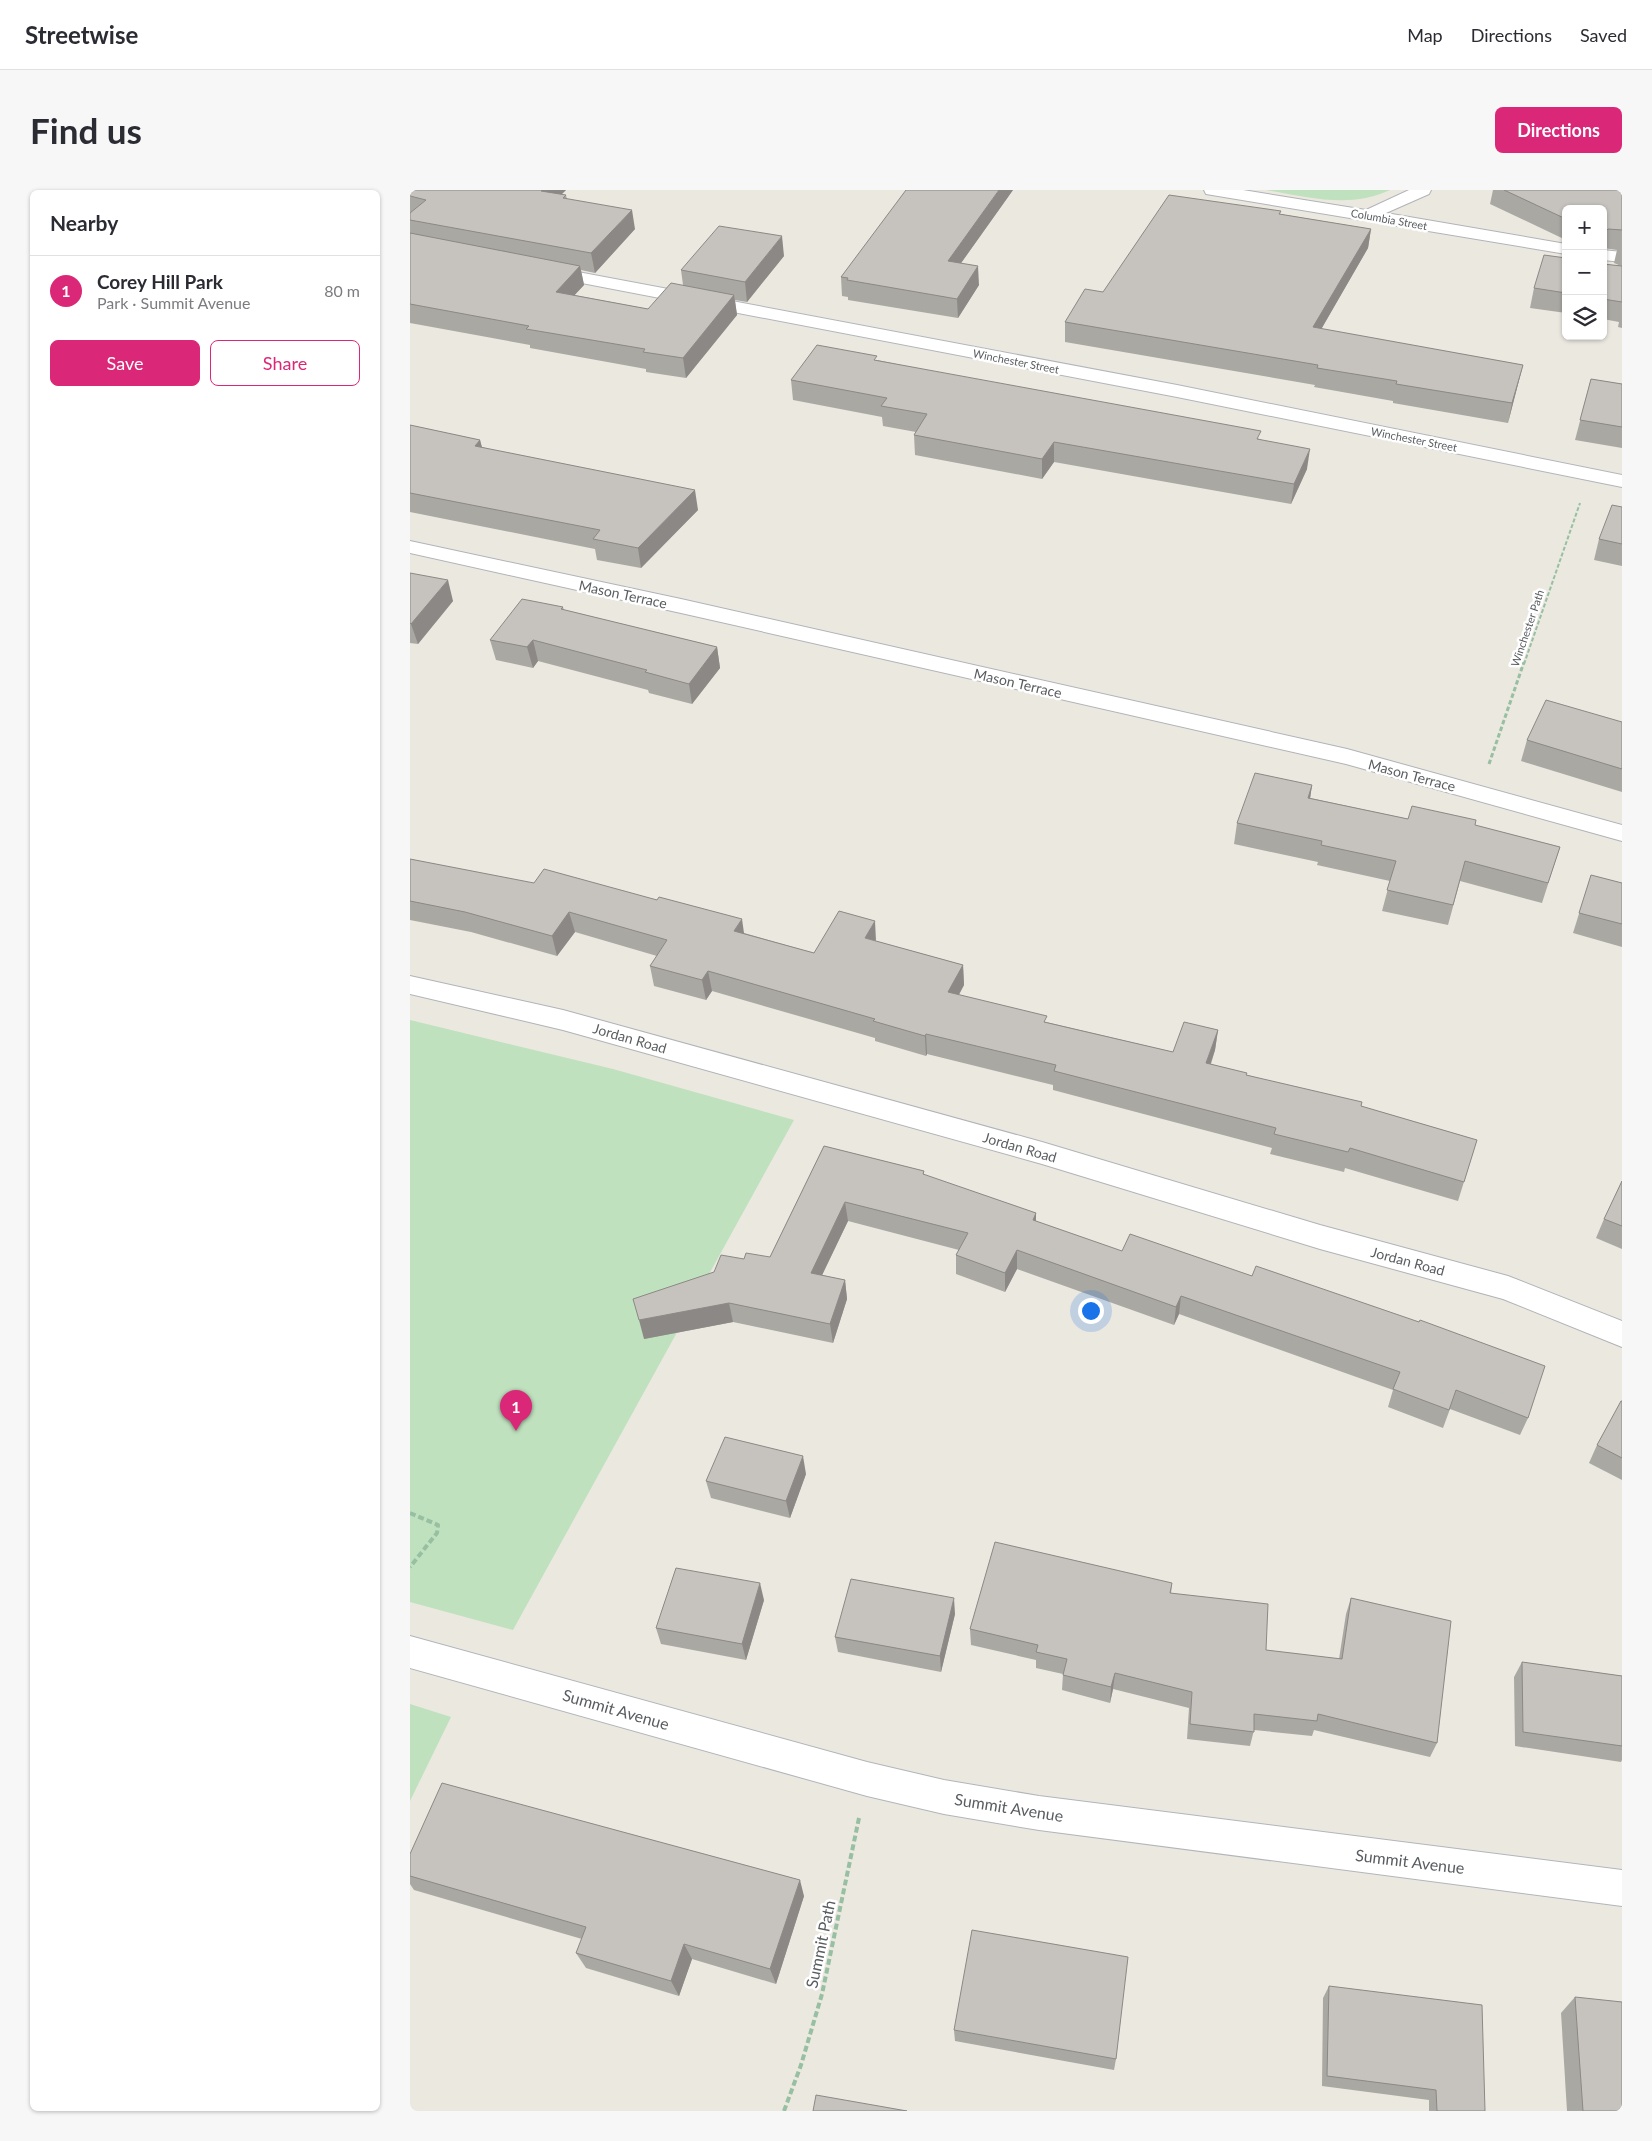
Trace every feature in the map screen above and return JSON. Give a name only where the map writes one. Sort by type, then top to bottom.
[{"type":"street","name":"Columbia Street","points":[[1212,190],[1368,214],[1562,248]]},
{"type":"street","points":[[1368,214],[1423,190]]},
{"type":"street","points":[[1607,255],[1622,257]]},
{"type":"street","name":"Winchester Street","points":[[532,269],[1177,391],[1622,481]]},
{"type":"street","name":"Mason Terrace","points":[[410,547],[1347,757],[1622,834]]},
{"type":"street","name":"Jordan Road","points":[[410,985],[563,1020],[1042,1153],[1320,1237],[1508,1288],[1622,1334]]},
{"type":"street","name":"Summit Avenue","points":[[410,1652],[867,1778],[944,1797],[1039,1813],[1622,1888]]},
{"type":"path","name":"Winchester Path","points":[[1489,764],[1582,498]]},
{"type":"path","points":[[410,1513],[438,1525],[437,1533],[410,1567]]},
{"type":"path","name":"Summit Path","points":[[784,2111],[801,2065],[822,1994],[867,1778]]},
{"type":"green space","points":[[1266,190],[1390,190],[1360,199],[1329,200]]},
{"type":"green space","points":[[410,1020],[613,1069],[794,1120],[513,1630],[410,1602]]},
{"type":"green space","points":[[410,1704],[451,1717],[410,1801]]},
{"type":"building","points":[[410,190],[542,190],[566,195],[563,198],[632,210],[591,253],[410,220],[410,213],[426,200],[410,196]]},
{"type":"building","points":[[906,190],[999,190],[948,261],[978,266],[957,299],[847,280],[848,278],[841,277]]},
{"type":"building","points":[[1504,190],[1622,190],[1622,230],[1607,230],[1607,205],[1562,205],[1562,217]]},
{"type":"building","points":[[1169,195],[1281,211],[1279,214],[1371,229],[1313,327],[1523,365],[1512,403],[1396,384],[1397,381],[1317,368],[1318,365],[1065,322],[1085,289],[1103,292]]},
{"type":"building","points":[[719,226],[782,236],[745,282],[681,270]]},
{"type":"building","points":[[410,233],[580,266],[556,292],[648,309],[671,283],[734,295],[683,358],[643,352],[645,349],[526,329],[529,326],[410,304]]},
{"type":"building","points":[[1544,255],[1562,257],[1562,292],[1534,288]]},
{"type":"building","points":[[1607,264],[1622,266],[1622,302],[1607,300]]},
{"type":"building","points":[[817,345],[877,356],[874,360],[1261,431],[1257,439],[1310,449],[1294,484],[1054,442],[1042,459],[914,435],[927,414],[881,406],[887,398],[791,380]]},
{"type":"building","points":[[1591,379],[1622,384],[1622,427],[1580,420]]},
{"type":"building","points":[[410,425],[480,440],[475,446],[695,490],[638,548],[593,539],[600,530],[410,493]]},
{"type":"building","points":[[1612,505],[1622,507],[1622,544],[1599,539]]},
{"type":"building","points":[[410,573],[448,580],[411,624],[410,623]]},
{"type":"building","points":[[522,599],[563,607],[561,609],[717,647],[689,684],[645,672],[647,670],[533,640],[527,647],[490,640]]},
{"type":"building","points":[[1546,700],[1622,722],[1622,769],[1527,740]]},
{"type":"building","points":[[1255,773],[1312,785],[1308,798],[1408,819],[1412,806],[1476,820],[1475,825],[1560,847],[1548,883],[1465,861],[1453,905],[1387,890],[1396,861],[1321,845],[1322,841],[1237,823]]},
{"type":"building","points":[[410,859],[534,883],[544,869],[657,900],[659,897],[742,919],[734,931],[814,953],[839,911],[875,921],[865,938],[963,965],[948,992],[1047,1016],[1044,1022],[1173,1052],[1184,1022],[1218,1030],[1206,1063],[1247,1073],[1246,1075],[1362,1102],[1361,1106],[1477,1140],[1464,1182],[1350,1148],[1348,1152],[1274,1134],[1276,1128],[1054,1071],[1056,1065],[926,1034],[925,1036],[873,1021],[875,1019],[708,971],[702,980],[650,966],[667,940],[569,912],[552,936],[465,912],[410,901]]},
{"type":"building","points":[[1591,875],[1622,883],[1622,924],[1579,913]]},
{"type":"building","points":[[824,1146],[924,1171],[923,1174],[1036,1213],[1033,1220],[1122,1251],[1130,1234],[1252,1276],[1256,1266],[1419,1322],[1420,1320],[1545,1366],[1528,1418],[1456,1390],[1449,1410],[1393,1389],[1400,1372],[1181,1296],[1176,1307],[1017,1250],[1005,1273],[956,1255],[968,1233],[845,1202],[811,1273],[845,1280],[830,1324],[729,1303],[639,1320],[633,1299],[714,1272],[721,1255],[744,1259],[746,1253],[770,1257]]},
{"type":"building","points":[[1622,1181],[1622,1226],[1604,1219]]},
{"type":"building","points":[[1622,1401],[1622,1458],[1597,1445]]},
{"type":"building","points":[[725,1437],[803,1456],[786,1501],[706,1481]]},
{"type":"building","points":[[995,1542],[1172,1583],[1170,1593],[1268,1604],[1266,1650],[1342,1659],[1351,1598],[1451,1621],[1437,1743],[1318,1714],[1317,1721],[1254,1714],[1254,1732],[1190,1724],[1192,1692],[1115,1673],[1111,1687],[1063,1675],[1067,1659],[1036,1652],[1038,1645],[970,1629]]},
{"type":"building","points":[[676,1568],[760,1583],[742,1644],[656,1628]]},
{"type":"building","points":[[851,1579],[954,1598],[940,1656],[835,1637]]},
{"type":"building","points":[[1522,1662],[1622,1676],[1622,1746],[1523,1732]]},
{"type":"building","points":[[442,1783],[800,1880],[770,1969],[684,1944],[671,1981],[576,1953],[586,1927],[410,1876],[410,1854]]},
{"type":"building","points":[[972,1930],[1128,1957],[1116,2059],[954,2030]]},
{"type":"building","points":[[1329,1986],[1482,2005],[1485,2111],[1437,2111],[1436,2090],[1327,2076]]},
{"type":"building","points":[[1575,1997],[1622,2002],[1622,2111],[1583,2111]]},
{"type":"building","points":[[816,2095],[907,2111],[813,2111]]},
{"type":"place","name":"Corey Hill Park","points":[[516,1431]]}]
